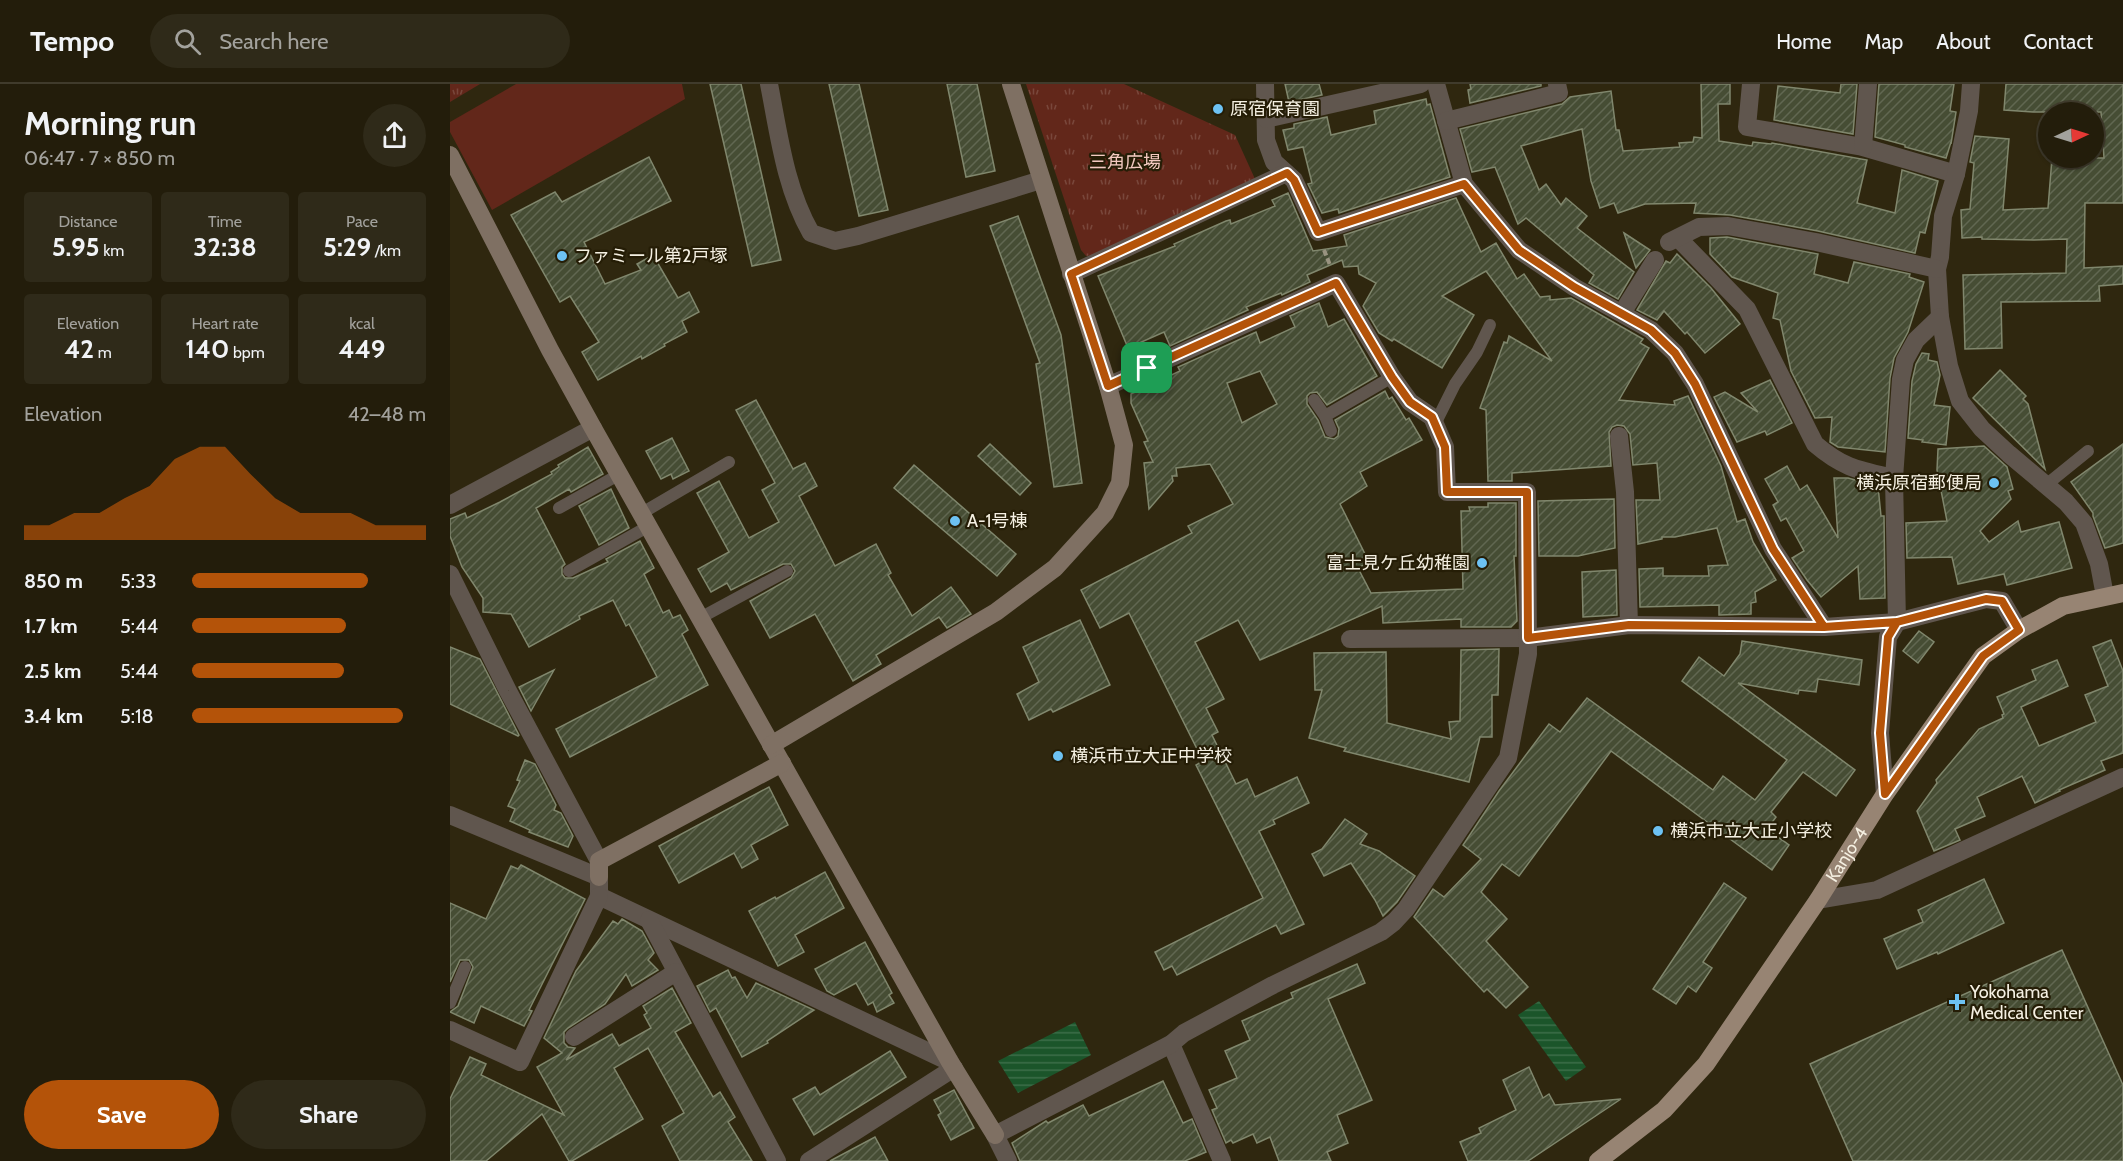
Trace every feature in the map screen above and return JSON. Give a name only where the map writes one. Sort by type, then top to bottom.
[{"type":"main road","name":"Kanjo-4","points":[[1600,1160],[1664,1110],[1706,1064],[1818,900],[1885,794],[1983,656],[2019,630],[2063,606],[2114,594]]},
{"type":"street","points":[[769,84],[791,191],[811,233],[835,241],[858,236],[1041,180]]},
{"type":"street","points":[[771,745],[996,612],[1055,568],[1105,513],[1120,483],[1124,444],[1108,386],[1011,84]]},
{"type":"street","points":[[1265,84],[1266,141],[1275,162],[1294,180],[1318,232],[1464,184]]},
{"type":"street","points":[[1266,119],[1421,84]]},
{"type":"street","points":[[1436,84],[1464,184],[1519,250],[1574,287],[1651,330],[1675,353],[1695,384],[1773,549],[1824,627]]},
{"type":"street","points":[[1446,121],[1559,93],[1557,84]]},
{"type":"street","points":[[1751,84],[1747,127],[1863,147],[1956,174]]},
{"type":"street","points":[[1863,147],[1869,84]]},
{"type":"street","points":[[1971,84],[1969,111],[1956,174],[1943,216],[1937,269],[1940,317],[1949,366],[1960,401],[1982,429],[2066,502],[2084,523],[2098,564],[2114,594]]},
{"type":"street","points":[[450,155],[550,350],[593,428],[1008,1161]]},
{"type":"street","points":[[1071,274],[1287,173]]},
{"type":"street","points":[[1894,478],[1844,465],[1832,459],[1815,444],[1747,309],[1674,240],[1699,227],[1728,226],[1816,242],[1937,269]]},
{"type":"street","points":[[1622,313],[1655,260]]},
{"type":"street","points":[[995,1135],[1171,1044],[1194,1028],[1273,985],[1381,932],[1395,922],[1508,758],[1528,654],[1527,492],[1447,492],[1445,447],[1436,424],[1432,417],[1410,402],[1392,377],[1336,283],[1108,386]]},
{"type":"street","points":[[1885,794],[1880,733],[1888,637],[1897,622],[1894,478],[1901,379],[1905,360],[1916,340],[1940,317]]},
{"type":"street","points":[[450,505],[593,428]]},
{"type":"street","points":[[1619,436],[1625,492],[1629,625]]},
{"type":"street","points":[[450,574],[599,878]]},
{"type":"street","points":[[1350,639],[1528,638],[1629,625],[1824,627],[1897,622],[1986,599],[2002,601],[2019,630]]},
{"type":"street","points":[[450,1030],[520,1062],[599,878],[782,763]]},
{"type":"street","points":[[1818,900],[1877,890],[2123,777]]},
{"type":"street","points":[[450,815],[599,878],[649,920],[952,1065]]},
{"type":"street","points":[[649,920],[777,1161]]},
{"type":"street","points":[[574,1037],[676,972]]},
{"type":"street","points":[[1171,1044],[1217,1159]]},
{"type":"street","points":[[809,1161],[952,1065]]},
{"type":"lane","points":[[1436,424],[1455,384],[1477,352],[1490,325]]},
{"type":"lane","points":[[1325,416],[1392,377]]},
{"type":"lane","points":[[1314,400],[1325,416],[1331,431]]},
{"type":"lane","points":[[2046,485],[2088,451]]},
{"type":"lane","points":[[570,571],[729,462]]},
{"type":"lane","points":[[559,508],[620,474]]},
{"type":"lane","points":[[700,618],[787,571]]},
{"type":"lane","points":[[450,1004],[465,967]]},
{"type":"path","points":[[1318,232],[1336,283]]},
{"type":"green space","points":[[450,84],[480,84],[450,102]]},
{"type":"green space","points":[[516,84],[682,84],[685,99],[492,210],[450,132],[450,122]]},
{"type":"green space","name":"三角広場","points":[[1026,84],[1124,84],[1235,135],[1255,179],[1095,255],[1086,256],[1081,250]]},
{"type":"shaded area","points":[[1539,1001],[1586,1067],[1566,1081],[1518,1015]]},
{"type":"shaded area","points":[[1075,1022],[1091,1055],[1018,1093],[998,1061]]},
{"type":"building","points":[[710,84],[741,84],[781,260],[752,266]]},
{"type":"building","points":[[829,84],[859,84],[888,210],[859,216]]},
{"type":"building","points":[[947,84],[977,84],[995,171],[966,177]]},
{"type":"building","points":[[1285,84],[1319,84],[1322,95],[1289,102]]},
{"type":"building","points":[[1470,84],[1541,84],[1541,86],[1470,103],[1468,90],[1471,89]]},
{"type":"building","points":[[1701,84],[1730,84],[1730,104],[1718,104],[1719,141],[1752,146],[1753,142],[1772,143],[1867,160],[1857,203],[1895,213],[1902,170],[1938,181],[1925,233],[1920,232],[1915,253],[1818,231],[1730,215],[1694,213],[1696,203],[1645,204],[1618,213],[1614,203],[1600,208],[1591,181],[1582,129],[1521,146],[1539,190],[1546,184],[1561,205],[1566,198],[1587,216],[1577,228],[1634,272],[1618,299],[1589,283],[1594,275],[1526,218],[1518,224],[1495,167],[1472,172],[1460,129],[1562,104],[1570,97],[1611,91],[1616,130],[1619,130],[1623,151],[1680,147],[1679,143],[1693,142],[1694,137],[1702,138]]},
{"type":"building","points":[[1841,84],[1857,84],[1853,134],[1774,120],[1778,86],[1840,93]]},
{"type":"building","points":[[1879,84],[1954,84],[1950,111],[1956,112],[1951,144],[1951,142],[1946,158],[1875,137]]},
{"type":"building","points":[[2006,84],[2123,84],[2123,203],[2085,203],[2084,268],[2123,266],[2123,284],[2099,286],[2100,301],[2001,302],[2002,348],[1965,349],[1963,275],[2066,273],[2067,239],[1962,238],[1961,210],[1970,209],[1974,163],[1970,162],[1975,136],[2009,139],[2003,210],[2048,208],[2051,168],[2104,168],[2104,102],[2038,102],[2038,112],[2004,110]]},
{"type":"building","points":[[1426,99],[1427,105],[1430,104],[1450,177],[1339,213],[1338,209],[1322,213],[1308,184],[1312,183],[1303,147],[1288,150],[1283,130],[1294,128],[1294,124],[1327,117],[1331,135],[1376,124],[1374,111]]},
{"type":"building","points":[[649,157],[671,201],[584,242],[605,284],[641,270],[637,264],[653,255],[678,298],[689,292],[699,312],[682,321],[687,332],[642,359],[641,356],[598,380],[582,352],[599,342],[570,296],[560,302],[511,215],[555,192],[562,202]]},
{"type":"building","points":[[1288,193],[1313,251],[1347,246],[1344,235],[1456,198],[1481,252],[1496,243],[1517,279],[1524,274],[1540,297],[1550,296],[1550,300],[1571,298],[1643,339],[1640,343],[1649,348],[1619,400],[1675,405],[1674,401],[1688,396],[1721,466],[1737,522],[1745,519],[1753,542],[1776,580],[1755,592],[1756,602],[1751,603],[1751,614],[1719,615],[1719,605],[1640,607],[1639,569],[1663,568],[1663,576],[1709,576],[1708,566],[1728,565],[1717,528],[1675,537],[1662,537],[1662,539],[1638,544],[1636,500],[1660,500],[1657,463],[1633,465],[1630,434],[1624,426],[1612,427],[1609,432],[1611,466],[1512,473],[1512,481],[1488,481],[1486,410],[1480,408],[1504,342],[1507,343],[1509,336],[1552,361],[1486,271],[1442,296],[1474,315],[1442,368],[1394,339],[1392,341],[1379,333],[1363,306],[1376,283],[1359,274],[1358,266],[1344,267],[1342,260],[1307,275],[1310,282],[1282,295],[1281,293],[1246,307],[1248,310],[1170,346],[1164,332],[1128,348],[1098,276],[1175,246],[1174,244],[1226,221],[1230,220],[1231,224],[1275,206],[1272,200]]},
{"type":"building","points":[[1018,216],[1061,335],[1082,483],[1054,487],[1036,364],[1040,363],[990,226]]},
{"type":"building","points":[[1624,233],[1650,250],[1636,268]]},
{"type":"building","points":[[1727,237],[1818,254],[1814,274],[1848,283],[1854,262],[1910,274],[1909,277],[1924,282],[1908,332],[1894,358],[1890,378],[1885,452],[1838,447],[1830,442],[1832,417],[1815,418],[1791,371],[1780,320],[1773,318],[1778,293],[1732,277],[1710,254],[1710,238]]},
{"type":"building","points":[[1677,254],[1711,288],[1740,324],[1705,353],[1664,311],[1657,320],[1637,310],[1666,261],[1670,263]]},
{"type":"building","points":[[1319,303],[1328,327],[1344,319],[1377,376],[1327,405],[1317,392],[1307,396],[1307,404],[1318,420],[1325,437],[1334,439],[1338,436],[1339,429],[1335,420],[1385,391],[1389,399],[1392,397],[1406,420],[1409,418],[1422,440],[1360,472],[1367,486],[1340,504],[1369,562],[1358,568],[1371,593],[1463,589],[1461,511],[1470,511],[1469,507],[1488,507],[1488,503],[1516,503],[1516,556],[1514,556],[1517,621],[1511,627],[1461,627],[1461,619],[1383,623],[1382,606],[1260,660],[1238,620],[1195,642],[1224,699],[1206,708],[1218,732],[1212,735],[1236,784],[1247,779],[1255,797],[1297,777],[1309,803],[1273,820],[1275,824],[1259,831],[1304,924],[1281,934],[1276,925],[1177,975],[1172,966],[1164,970],[1155,952],[1263,898],[1196,765],[1203,761],[1129,613],[1100,628],[1081,590],[1192,533],[1188,526],[1233,504],[1210,464],[1176,468],[1177,476],[1172,476],[1173,481],[1149,509],[1144,463],[1153,462],[1144,442],[1148,441],[1131,403],[1131,394],[1180,371],[1178,367],[1256,332],[1260,343],[1295,327],[1290,316]],"holes":[[[1260,371],[1277,404],[1242,423],[1227,383]]]},
{"type":"building","points":[[1922,353],[1929,354],[1928,360],[1937,362],[1940,375],[1934,405],[1950,407],[1946,445],[1908,438],[1912,381],[1916,364]]},
{"type":"building","points":[[2000,370],[2026,396],[2023,399],[2028,404],[2045,469],[1973,398]]},
{"type":"building","points":[[1770,380],[1792,423],[1767,435],[1765,431],[1737,442],[1714,397],[1725,392],[1758,412],[1741,393]]},
{"type":"building","points":[[756,400],[793,469],[805,463],[817,486],[799,496],[835,566],[876,544],[891,573],[888,575],[912,616],[951,587],[971,614],[947,628],[939,617],[876,655],[881,664],[853,681],[815,614],[770,638],[750,601],[791,578],[795,571],[791,564],[783,564],[731,590],[727,583],[711,592],[698,569],[729,552],[697,493],[719,481],[749,538],[779,522],[762,490],[775,483],[736,410]]},
{"type":"building","points":[[672,438],[689,471],[673,479],[671,474],[661,479],[646,451]]},
{"type":"building","points":[[990,444],[1031,483],[1020,495],[978,456]]},
{"type":"building","points":[[2123,444],[2123,543],[2105,548],[2093,513],[2071,482]]},
{"type":"building","points":[[1984,446],[2007,467],[2013,489],[2008,491],[2011,499],[1980,531],[1989,542],[2018,521],[2021,532],[2059,522],[2072,568],[2007,585],[2004,574],[1958,584],[1952,557],[1907,558],[1906,523],[1947,521],[1937,470],[1938,449]]},
{"type":"building","points":[[588,447],[603,474],[571,492],[569,489],[536,508],[565,564],[562,567],[562,574],[565,578],[573,578],[608,562],[606,559],[640,541],[654,568],[644,574],[663,613],[669,610],[673,618],[680,615],[688,630],[682,634],[708,685],[570,757],[556,729],[657,677],[629,624],[626,626],[613,600],[579,616],[580,619],[529,647],[511,614],[483,612],[483,598],[462,567],[450,536],[450,519],[465,513],[467,518],[500,502],[552,474],[551,472],[559,467],[558,465]]},
{"type":"building","name":"A-1号棟","points":[[914,465],[1016,554],[997,576],[894,488]]},
{"type":"building","points":[[1787,466],[1800,490],[1807,485],[1838,538],[1834,478],[1848,478],[1878,486],[1881,516],[1884,516],[1885,598],[1860,599],[1858,566],[1821,597],[1807,580],[1792,558],[1804,551],[1786,518],[1781,521],[1773,505],[1778,502],[1765,479]]},
{"type":"building","points":[[611,489],[629,528],[599,545],[579,506]]},
{"type":"building","points":[[1614,499],[1615,548],[1578,556],[1539,556],[1538,501]]},
{"type":"building","points":[[1616,570],[1617,615],[1583,617],[1582,572]]},
{"type":"building","points":[[1080,620],[1110,685],[1053,712],[1051,709],[1029,720],[1017,694],[1039,682],[1023,647]]},
{"type":"building","points":[[1919,631],[1934,642],[1918,663],[1903,651]]},
{"type":"building","points":[[2111,640],[2123,671],[2123,753],[2101,761],[2105,770],[2035,803],[2022,776],[1977,797],[1985,816],[1955,829],[1960,840],[1934,851],[1917,811],[1937,783],[1936,780],[1979,729],[2003,718],[2004,714],[1997,697],[2036,680],[2032,670],[2057,660],[2068,686],[2021,707],[2039,746],[2096,722],[2085,695],[2108,686],[2093,647]]},
{"type":"building","points":[[1742,641],[1862,660],[1859,685],[1818,679],[1816,692],[1799,690],[1798,694],[1738,683],[1855,770],[1836,796],[1803,772],[1771,812],[1776,817],[1767,829],[1789,845],[1772,870],[1611,751],[1519,876],[1502,864],[1481,892],[1507,919],[1486,941],[1528,987],[1506,1008],[1487,989],[1484,992],[1414,917],[1433,889],[1444,897],[1481,859],[1463,845],[1499,791],[1549,724],[1560,732],[1587,698],[1713,790],[1723,776],[1755,800],[1787,760],[1682,681],[1699,657],[1724,676],[1740,654]]},
{"type":"building","points":[[450,647],[480,659],[518,736],[450,704]]},
{"type":"building","points":[[1499,649],[1498,695],[1492,695],[1492,737],[1480,737],[1469,782],[1344,751],[1346,748],[1309,738],[1322,690],[1315,690],[1314,653],[1386,652],[1387,723],[1451,739],[1449,722],[1460,721],[1461,650]]},
{"type":"building","points":[[554,670],[531,711],[519,687]]},
{"type":"building","points":[[525,760],[535,764],[556,805],[554,810],[561,813],[573,836],[568,847],[529,832],[530,830],[510,821],[515,809],[508,806],[520,781],[517,780]]},
{"type":"building","points":[[769,787],[788,825],[751,845],[758,859],[742,868],[734,853],[679,883],[659,846]]},
{"type":"building","points":[[1345,819],[1367,834],[1360,844],[1379,851],[1415,876],[1397,902],[1383,916],[1351,863],[1324,876],[1312,854],[1322,849]]},
{"type":"building","points":[[521,865],[585,899],[529,1010],[532,1011],[524,1026],[481,1006],[474,1023],[450,1012],[458,1006],[473,967],[469,960],[460,960],[450,982],[450,903],[486,919],[511,866],[518,869]]},
{"type":"building","points":[[825,872],[844,908],[795,935],[804,952],[778,966],[749,911]]},
{"type":"building","points":[[1984,879],[2004,923],[1938,954],[1937,952],[1897,969],[1884,939],[1923,922],[1918,910]]},
{"type":"building","points":[[1724,883],[1746,898],[1703,962],[1712,968],[1696,992],[1688,986],[1676,1004],[1653,989]]},
{"type":"building","points":[[622,919],[642,931],[654,953],[648,960],[658,970],[632,986],[626,974],[605,1004],[568,1028],[564,1032],[564,1043],[568,1047],[575,1048],[566,1060],[612,1034],[619,1046],[651,1028],[644,1015],[647,1013],[643,1006],[672,988],[691,1023],[675,1032],[713,1097],[720,1092],[735,1117],[728,1122],[752,1161],[680,1161],[662,1126],[684,1113],[648,1048],[614,1068],[643,1119],[572,1161],[569,1161],[542,1114],[486,1161],[450,1161],[450,1099],[470,1057],[486,1064],[481,1075],[564,1115],[537,1067],[562,1053],[544,1038],[576,971],[613,921],[618,924]]},
{"type":"building","points":[[865,942],[892,993],[889,995],[894,1003],[877,1012],[873,1002],[868,1005],[856,983],[834,995],[827,991],[815,969]]},
{"type":"building","points":[[2062,950],[2123,1085],[2123,1161],[1853,1161],[1810,1064]]},
{"type":"building","points":[[1357,964],[1365,983],[1328,999],[1372,1100],[1337,1115],[1348,1143],[1327,1152],[1331,1161],[1279,1161],[1270,1137],[1257,1143],[1253,1134],[1233,1143],[1231,1140],[1226,1143],[1212,1110],[1217,1108],[1209,1090],[1237,1078],[1225,1051],[1250,1040],[1242,1021],[1293,998],[1291,993]]},
{"type":"building","points":[[728,970],[732,978],[735,977],[747,998],[756,983],[814,1010],[767,1041],[768,1043],[742,1057],[716,1008],[710,1012],[697,986]]},
{"type":"building","points":[[890,1051],[906,1077],[814,1135],[793,1099],[815,1087],[820,1095]]},
{"type":"building","points":[[1529,1067],[1543,1098],[1549,1094],[1555,1105],[1621,1099],[1528,1161],[1468,1161],[1460,1142],[1481,1133],[1479,1128],[1516,1110],[1503,1080]]},
{"type":"building","points":[[1163,1081],[1183,1123],[1192,1119],[1206,1152],[1185,1161],[1020,1161],[1012,1143],[1046,1121],[1048,1123],[1083,1105],[1089,1116]]},
{"type":"building","points":[[954,1090],[974,1128],[951,1140],[938,1115],[941,1113],[934,1100]]},
{"type":"building","points":[[875,1137],[888,1161],[830,1161]]},
{"type":"place","name":"原宿保育園","points":[[1218,109]]},
{"type":"place","name":"ファミール第2戸塚","points":[[562,256]]},
{"type":"place","name":"横浜原宿郵便局","points":[[1994,483]]},
{"type":"place","name":"A-1号棟","points":[[955,521]]},
{"type":"place","name":"富士見ケ丘幼稚園","points":[[1482,563]]},
{"type":"place","name":"横浜市立大正中学校","points":[[1058,756]]},
{"type":"place","name":"横浜市立大正小学校","points":[[1658,831]]},
{"type":"place","name":"Yokohama Medical Center","points":[[1957,1002]]},
{"type":"route","points":[[1147,368],[1108,386],[1071,274],[1287,173],[1294,180],[1318,232],[1464,184],[1519,250],[1574,287],[1651,330],[1675,353],[1695,384],[1773,549],[1824,627],[1897,622],[1986,599],[2002,601],[2019,630],[1983,656],[1885,794],[1880,733],[1888,637],[1897,622],[1824,627],[1629,625],[1528,638],[1527,492],[1447,492],[1445,447],[1432,417],[1410,402],[1392,377],[1336,283],[1147,368]]}]
